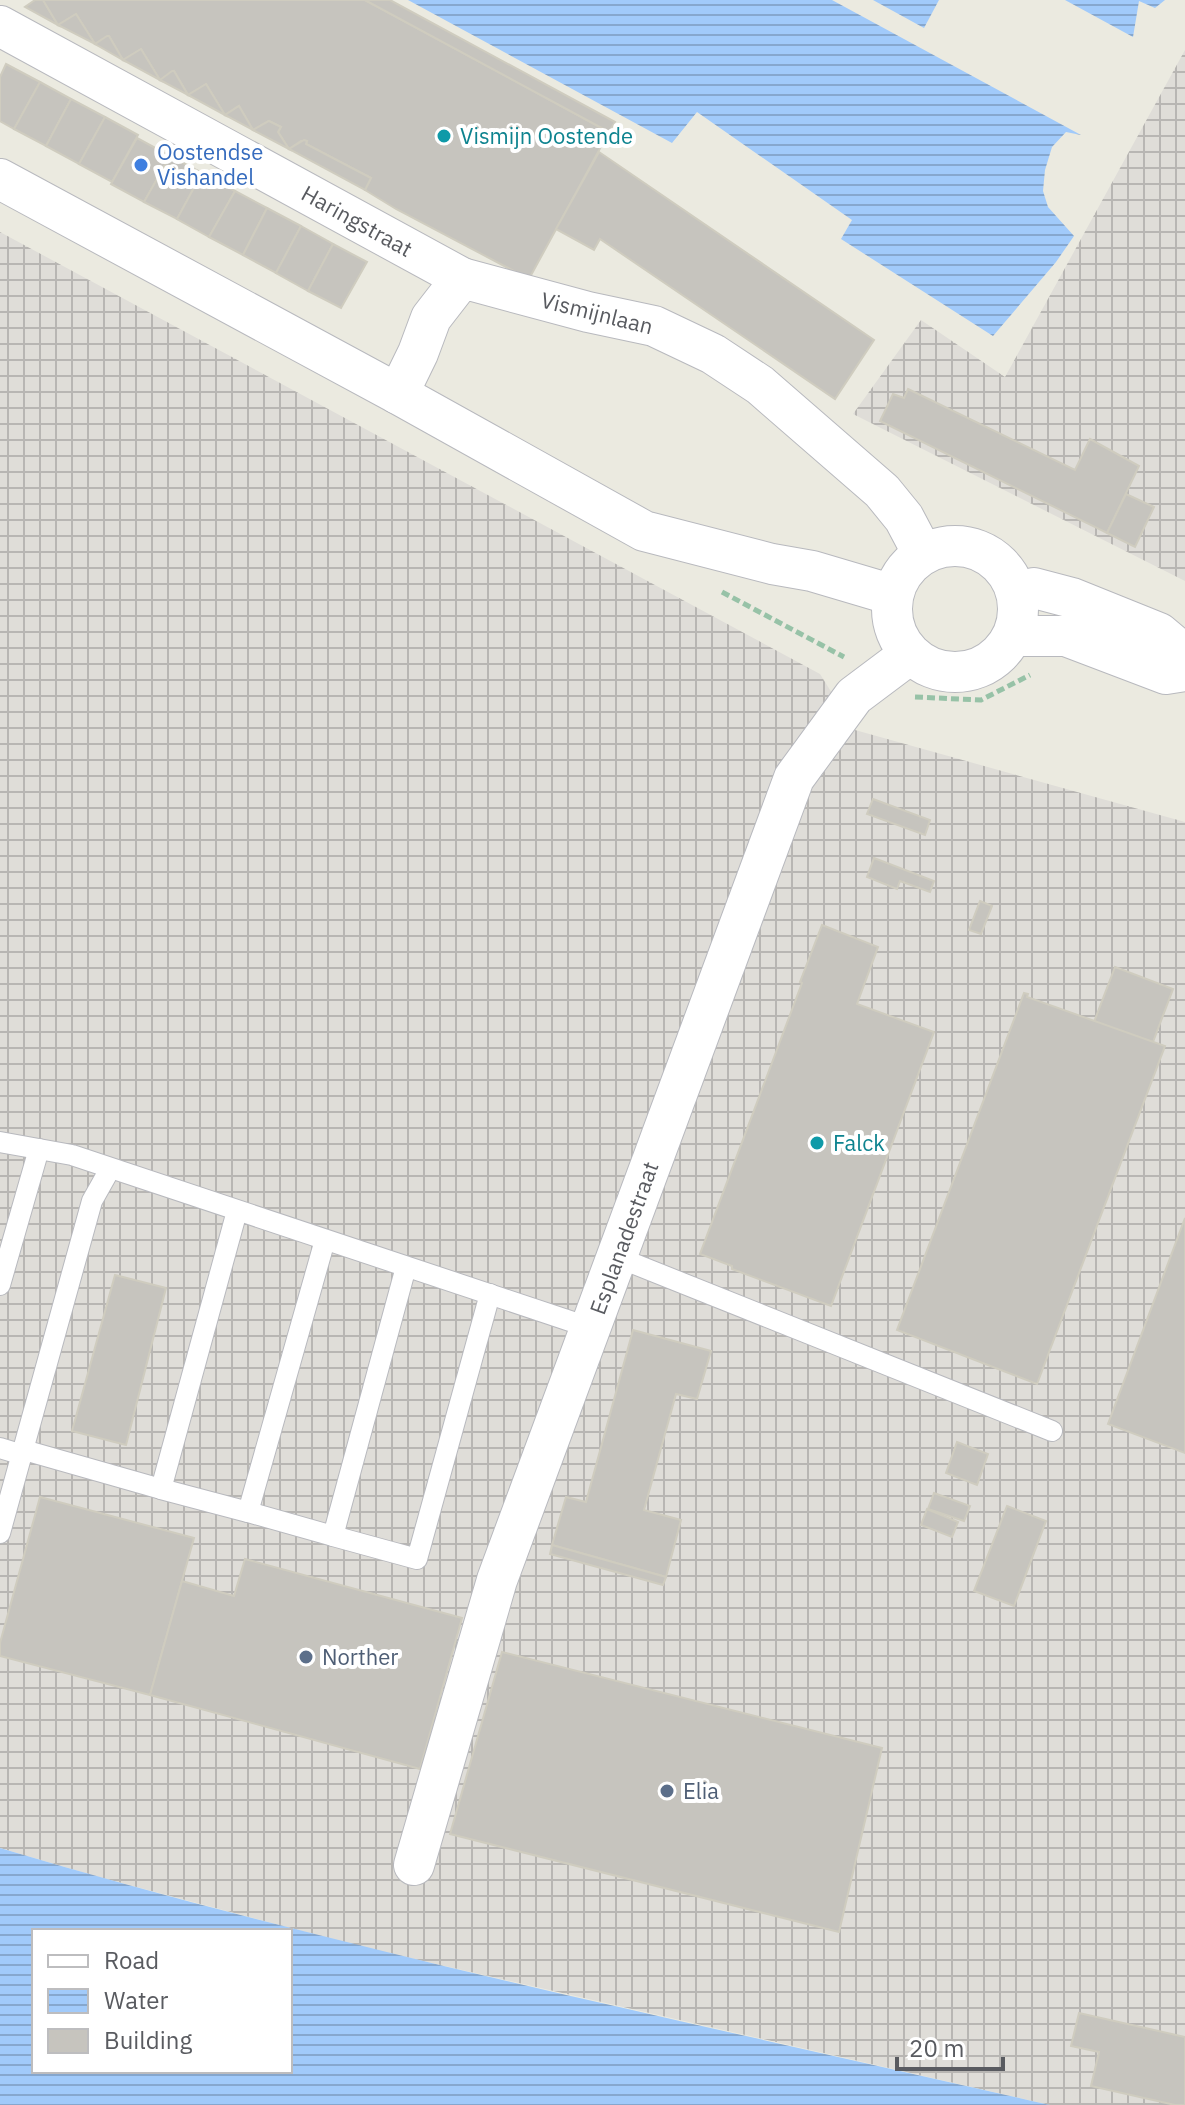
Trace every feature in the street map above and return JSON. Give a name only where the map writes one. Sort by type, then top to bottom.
[{"type":"street","name":"Haringstraat","points":[[0,26],[462,278]]},
{"type":"street","points":[[0,179],[644,531],[772,564],[812,571],[893,595]]},
{"type":"street","points":[[398,394],[431,318],[462,278]]},
{"type":"street","name":"Vismijnlaan","points":[[462,278],[588,312],[654,326],[713,354],[760,385],[882,491],[904,518],[923,554]]},
{"type":"street","points":[[945,546],[968,547],[990,556],[1007,572],[1017,593],[1019,615],[1013,636],[994,660],[966,672],[896,665],[893,595],[899,579],[923,554],[945,546]]},
{"type":"street","points":[[1017,593],[1034,588],[1072,598],[1159,633],[1185,655]]},
{"type":"street","points":[[1013,636],[1066,636],[1166,674],[1185,671]]},
{"type":"street","name":"Esplanadestraat","points":[[414,1865],[497,1580],[794,778],[854,696],[896,665]]},
{"type":"lane","points":[[0,1142],[72,1155],[591,1328]]},
{"type":"lane","points":[[0,1285],[39,1149]]},
{"type":"lane","points":[[0,1533],[92,1201],[110,1169]]},
{"type":"lane","points":[[161,1489],[237,1211]]},
{"type":"lane","points":[[248,1512],[325,1240]]},
{"type":"lane","points":[[617,1257],[1052,1431]]},
{"type":"lane","points":[[333,1536],[406,1267]]},
{"type":"lane","points":[[0,1448],[417,1559],[490,1294]]},
{"type":"path","points":[[896,665],[916,698],[981,700],[1038,671]]},
{"type":"shaded area","points":[[1185,50],[1185,581],[853,414],[921,320],[1005,377]]},
{"type":"shaded area","points":[[0,232],[820,674],[855,730],[1185,822],[1185,2105],[1050,2105],[362,1947],[0,1848]]},
{"type":"water","points":[[408,0],[832,0],[1081,135],[1066,132],[1052,147],[1043,191],[1048,207],[1074,236],[993,336],[841,239],[852,220],[697,112],[672,143]]},
{"type":"water","points":[[873,0],[939,0],[924,28]]},
{"type":"water","points":[[1065,0],[1165,0],[1155,8],[1139,1],[1133,37]]},
{"type":"water","points":[[0,1848],[391,1953],[1050,2105],[0,2105]]},
{"type":"building","points":[[35,0],[43,0],[58,25],[25,7]]},
{"type":"building","name":"Vismijn Oostende","points":[[43,0],[365,0],[609,132],[529,279],[365,190],[371,178],[306,144],[307,141],[301,141],[289,149],[278,132],[281,127],[269,121],[253,130],[239,106],[225,115],[206,84],[188,95],[174,71],[160,80],[141,49],[123,60],[109,36],[95,44],[76,14],[58,25]]},
{"type":"building","points":[[365,0],[390,0],[615,122],[609,132]]},
{"type":"building","points":[[76,14],[95,44],[58,25]]},
{"type":"building","points":[[109,36],[123,60],[95,44]]},
{"type":"building","points":[[141,49],[160,80],[123,60]]},
{"type":"building","points":[[6,64],[40,82],[14,129],[0,121],[0,77]]},
{"type":"building","points":[[174,71],[188,95],[160,80]]},
{"type":"building","points":[[40,82],[71,99],[46,146],[14,129]]},
{"type":"building","points":[[206,84],[225,115],[188,95]]},
{"type":"building","points":[[71,99],[105,117],[79,164],[46,146]]},
{"type":"building","points":[[239,106],[253,130],[225,115]]},
{"type":"building","points":[[105,117],[138,135],[112,182],[79,164]]},
{"type":"building","points":[[269,121],[281,127],[278,132],[289,149],[253,130]]},
{"type":"building","points":[[137,138],[170,156],[144,202],[111,184]]},
{"type":"building","points":[[304,140],[306,144],[371,178],[365,190],[289,149]]},
{"type":"building","points":[[599,152],[874,340],[835,399],[600,239],[594,250],[556,229]]},
{"type":"building","points":[[170,156],[202,173],[177,219],[144,202]]},
{"type":"building","points":[[202,173],[235,191],[209,237],[177,219]]},
{"type":"building","points":[[235,191],[267,208],[243,255],[209,237]]},
{"type":"building","points":[[267,208],[301,226],[276,273],[243,255]]},
{"type":"building","points":[[301,226],[333,244],[308,291],[276,273]]},
{"type":"building","points":[[333,244],[367,262],[341,308],[308,291]]},
{"type":"building","points":[[908,389],[1075,470],[1090,439],[1139,466],[1107,533],[880,421],[893,394],[904,398]]},
{"type":"building","points":[[1126,494],[1154,507],[1135,547],[1107,533]]},
{"type":"building","points":[[873,799],[930,820],[925,835],[867,814]]},
{"type":"building","points":[[874,858],[934,881],[930,892],[900,881],[897,889],[867,877]]},
{"type":"building","points":[[980,901],[992,906],[981,934],[969,930]]},
{"type":"building","name":"Falck","points":[[822,925],[878,947],[857,1004],[934,1032],[831,1306],[700,1254]]},
{"type":"building","points":[[1115,967],[1173,989],[1153,1042],[1094,1022]]},
{"type":"building","points":[[1024,993],[1028,994],[1027,997],[1165,1046],[1037,1384],[897,1330]]},
{"type":"building","points":[[1185,1218],[1185,1453],[1108,1424]]},
{"type":"building","points":[[115,1275],[166,1288],[126,1445],[72,1431]]},
{"type":"building","points":[[633,1330],[711,1351],[697,1399],[676,1394],[644,1510],[681,1520],[666,1577],[552,1545],[566,1497],[586,1502]]},
{"type":"building","points":[[957,1442],[988,1454],[977,1485],[946,1473]]},
{"type":"building","points":[[934,1493],[970,1506],[964,1521],[928,1509]]},
{"type":"building","points":[[40,1497],[194,1538],[150,1695],[0,1656],[0,1643]]},
{"type":"building","points":[[1007,1506],[1046,1521],[1014,1606],[974,1591]]},
{"type":"building","points":[[927,1509],[958,1522],[952,1537],[921,1525]]},
{"type":"building","points":[[552,1545],[666,1577],[663,1585],[550,1554]]},
{"type":"building","name":"Norther","points":[[245,1559],[462,1618],[420,1769],[150,1695],[182,1581],[234,1596]]},
{"type":"building","name":"Elia","points":[[502,1652],[882,1748],[839,1932],[450,1834]]},
{"type":"building","points":[[1079,2013],[1185,2037],[1185,2105],[1091,2086],[1099,2052],[1071,2046]]},
{"type":"place","name":"Vismijn Oostende","points":[[444,136]]},
{"type":"place","name":"Oostendse Vishandel","points":[[141,165]]},
{"type":"place","name":"Falck","points":[[817,1143]]},
{"type":"place","name":"Norther","points":[[306,1657]]},
{"type":"place","name":"Elia","points":[[667,1791]]}]
